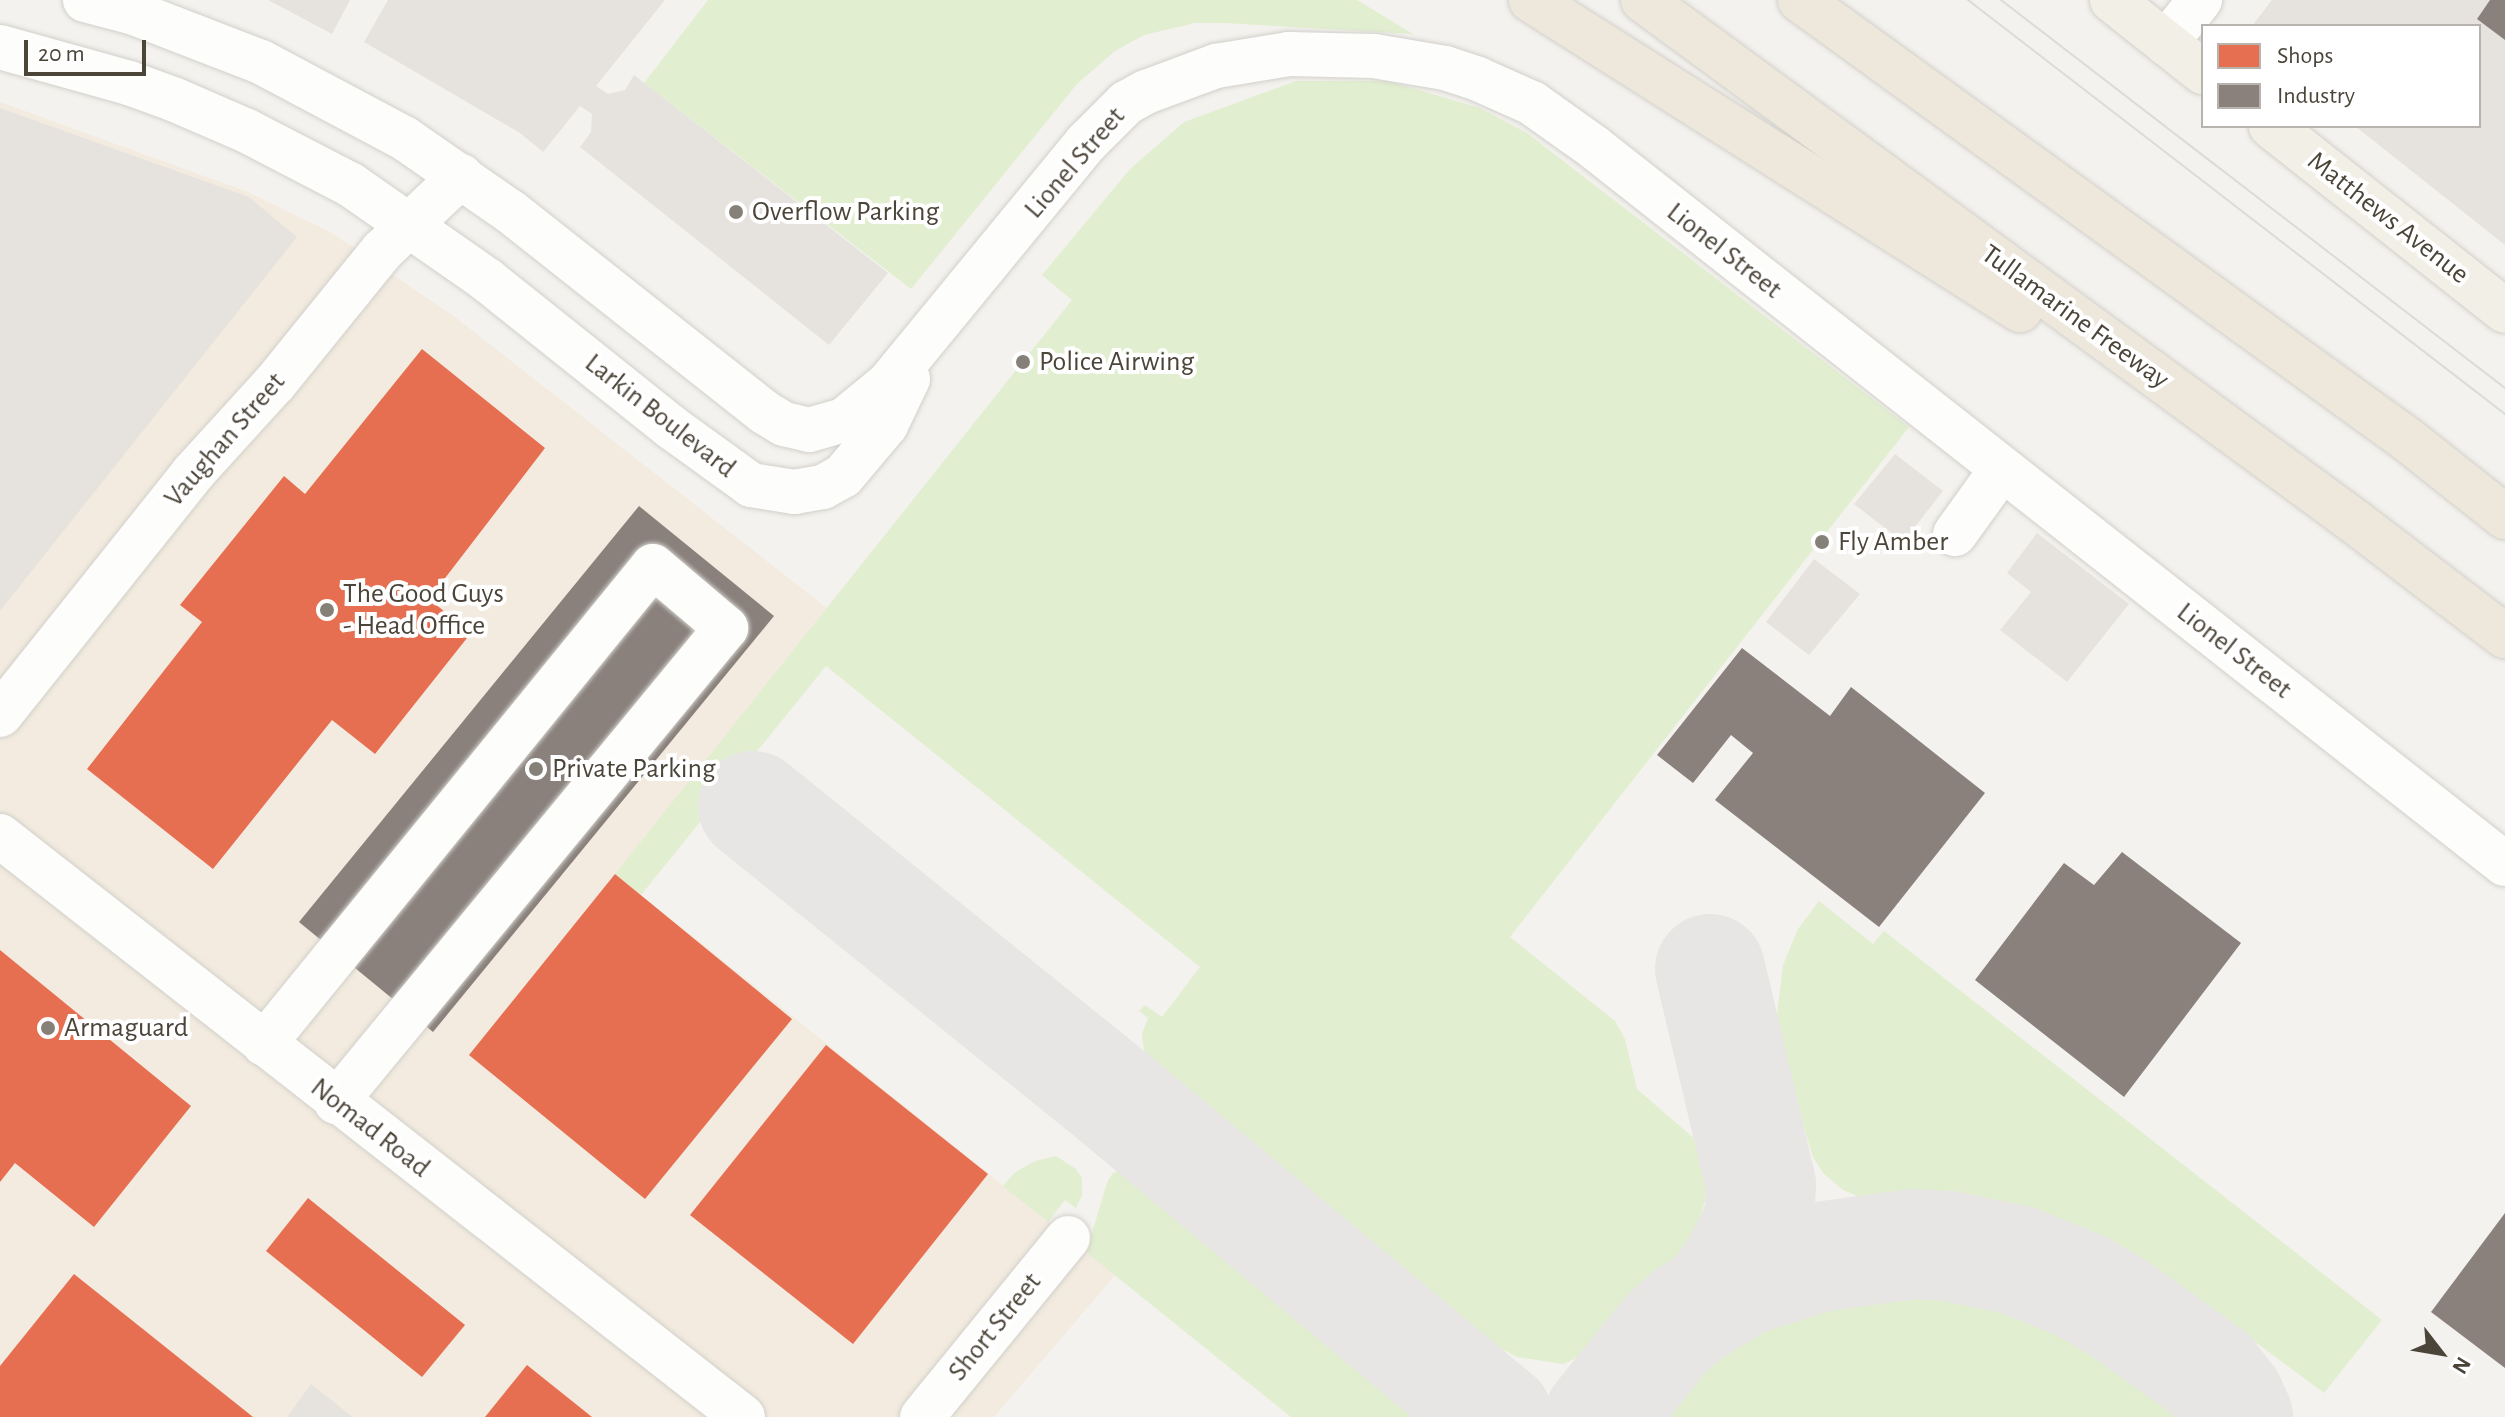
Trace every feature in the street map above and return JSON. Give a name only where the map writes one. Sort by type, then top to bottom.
[{"type":"highway","points":[[1531,0],[2354,521]]},
{"type":"highway","name":"Tullamarine Freeway","points":[[1643,0],[2354,521],[2505,636]]},
{"type":"highway","points":[[1800,0],[2408,440]]},
{"type":"highway","points":[[1853,0],[2505,517]]},
{"type":"main road","points":[[2112,0],[2201,70]]},
{"type":"main road","name":"Matthews Avenue","points":[[2274,128],[2505,311]]},
{"type":"street","points":[[85,0],[134,13],[261,62],[339,100],[461,176],[753,404],[784,424],[809,430],[844,420],[873,399],[916,354]]},
{"type":"street","points":[[2166,43],[2200,0]]},
{"type":"street","name":"Larkin Boulevard","points":[[0,47],[129,83],[221,120],[311,162],[409,222],[734,474],[766,489],[794,492],[823,487],[850,470],[886,425],[905,388],[916,354]]},
{"type":"street","name":"Lionel Street","points":[[916,354],[1086,143],[1126,103],[1169,81],[1239,60],[1289,54],[1374,56],[1445,68],[1532,103],[1595,148],[2505,864]]},
{"type":"street","name":"Vaughan Street","points":[[0,715],[193,473],[275,383],[409,222],[461,176]]},
{"type":"street","points":[[1955,534],[2001,470]]},
{"type":"street","points":[[264,1044],[653,566],[726,628],[336,1102]]},
{"type":"street","name":"Nomad Road","points":[[0,836],[336,1102],[743,1417]]},
{"type":"street","name":"Short Street","points":[[922,1417],[1068,1238]]},
{"type":"shaded area","points":[[268,0],[350,0],[332,34]]},
{"type":"shaded area","name":"Overflow Parking","points":[[388,0],[665,0],[596,86],[608,94],[625,90],[634,75],[888,273],[829,345],[580,147],[591,132],[592,114],[580,106],[543,152],[520,133],[364,42]]},
{"type":"shaded area","points":[[2272,0],[2505,0],[2505,245],[2358,128],[2481,128],[2481,24],[2254,24]]},
{"type":"shaded area","points":[[0,102],[248,192],[332,233],[455,317],[827,608],[615,874],[1115,1275],[994,1417],[0,1417]]},
{"type":"shaded area","points":[[0,108],[249,197],[297,237],[0,611]]},
{"type":"shaded area","points":[[1895,454],[1943,491],[1903,542],[1854,504]]},
{"type":"shaded area","points":[[2037,533],[2129,604],[2067,682],[2000,630],[2031,592],[2007,573]]},
{"type":"shaded area","points":[[1814,559],[1860,594],[1809,655],[1766,622]]},
{"type":"shaded area","points":[[311,1384],[353,1417],[287,1417]]},
{"type":"green space","points":[[708,0],[1357,0],[1413,34],[1195,23],[1144,35],[1115,51],[1077,84],[911,289],[644,83]]},
{"type":"green space","points":[[1296,81],[1388,81],[1480,108],[1527,133],[1909,427],[1510,937],[1615,1021],[1625,1039],[1637,1089],[1711,1153],[1705,1201],[1695,1234],[1662,1286],[1604,1346],[1563,1364],[1517,1357],[1491,1343],[1157,1073],[1144,1050],[1142,1034],[1148,1018],[1139,1011],[1145,1005],[1162,1017],[1200,967],[826,666],[641,895],[615,874],[1072,300],[1042,275],[1130,169],[1184,122]]},
{"type":"green space","points":[[1819,901],[1873,944],[1884,931],[2382,1320],[2324,1393],[2208,1307],[2114,1251],[2044,1217],[1990,1203],[1864,1199],[1843,1190],[1823,1173],[1813,1157],[1778,1041],[1777,1015],[1783,965],[1798,929]]},
{"type":"green space","points":[[1056,1156],[1076,1169],[1082,1178],[1082,1195],[1076,1208],[1065,1200],[1048,1222],[1003,1186],[1014,1173],[1035,1161]]},
{"type":"green space","points":[[1127,1169],[1398,1389],[1428,1417],[1291,1417],[1086,1252],[1108,1180],[1113,1173]]},
{"type":"green space","points":[[1947,1290],[2003,1299],[2066,1327],[2159,1389],[2177,1417],[1662,1417],[1711,1364],[1749,1336],[1800,1310],[1879,1294]]},
{"type":"building: Shops","name":"The Good Guys - Head Office","points":[[422,349],[545,448],[429,599],[471,633],[375,754],[332,720],[213,869],[87,769],[202,622],[180,605],[284,476],[305,494]]},
{"type":"building: Shops","points":[[615,874],[792,1019],[645,1199],[469,1055]]},
{"type":"building: Shops","name":"Armaguard","points":[[0,950],[191,1106],[94,1227],[15,1163],[0,1182]]},
{"type":"building: Shops","points":[[826,1045],[988,1174],[853,1344],[690,1215]]},
{"type":"building: Shops","points":[[308,1198],[465,1325],[422,1377],[266,1251]]},
{"type":"building: Shops","points":[[74,1274],[253,1417],[0,1417],[0,1366]]},
{"type":"building: Shops","points":[[527,1365],[592,1417],[485,1417]]},
{"type":"building: Industry","points":[[2490,0],[2505,0],[2505,40],[2477,19]]},
{"type":"building: Industry","name":"Private Parking","points":[[639,506],[774,616],[433,1032],[299,922]]},
{"type":"building: Industry","points":[[1742,648],[1830,716],[1851,687],[1985,793],[1879,927],[1715,800],[1753,753],[1731,735],[1693,783],[1657,755]]},
{"type":"building: Industry","points":[[2122,852],[2241,943],[2124,1097],[1975,980],[2064,863],[2094,885]]},
{"type":"building: Industry","points":[[2505,1213],[2505,1368],[2431,1312]]},
{"type":"taxiway","points":[[753,806],[1117,1100],[1498,1417]]},
{"type":"taxiway","points":[[1710,969],[1761,1185],[1759,1218],[1752,1236],[1733,1272],[1712,1299]]},
{"type":"taxiway","points":[[1599,1417],[1668,1332],[1689,1314],[1743,1281],[1818,1257],[1913,1244],[1948,1246],[2017,1260],[2081,1286],[2120,1309],[2210,1374],[2230,1400],[2238,1417]]},
{"type":"tram line","points":[[1968,0],[2505,414]]},
{"type":"tram line","points":[[2001,0],[2505,388]]},
{"type":"place","name":"Overflow Parking","points":[[736,212]]},
{"type":"place","name":"Police Airwing","points":[[1023,362]]},
{"type":"place","name":"Fly Amber","points":[[1822,542]]},
{"type":"place","name":"The Good Guys - Head Office","points":[[327,610]]},
{"type":"place","name":"Private Parking","points":[[536,769]]},
{"type":"place","name":"Armaguard","points":[[48,1028]]}]
